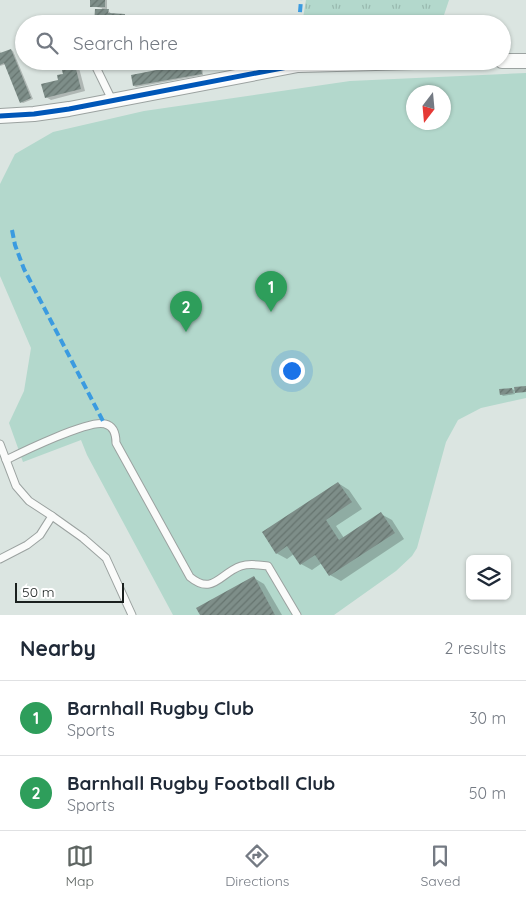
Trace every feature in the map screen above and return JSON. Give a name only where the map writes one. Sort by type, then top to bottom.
[{"type":"street","points":[[511,61],[526,61]]},
{"type":"street","points":[[0,116],[39,113],[271,70]]},
{"type":"lane","points":[[97,70],[112,100]]},
{"type":"lane","points":[[6,460],[77,429],[104,423],[110,426],[116,434],[116,443],[190,577],[196,583],[204,586],[212,584],[239,566],[251,564],[268,566],[298,615]]},
{"type":"lane","points":[[0,444],[16,486],[22,494],[29,501],[83,538],[106,558],[132,615]]},
{"type":"lane","points":[[0,559],[27,545],[40,535],[52,516]]},
{"type":"green space","points":[[306,0],[449,0],[444,15],[304,15]]},
{"type":"green space","points":[[526,73],[526,398],[481,408],[458,420],[446,442],[417,548],[412,556],[396,571],[334,615],[173,615],[87,455],[81,440],[23,462],[9,423],[24,391],[31,348],[0,276],[0,184],[15,154],[53,132],[144,111],[350,81]]},
{"type":"building","points":[[90,0],[105,0],[105,7],[90,7]]},
{"type":"building","points":[[95,9],[109,9],[108,13],[125,14],[125,15],[95,15]]},
{"type":"building","points":[[11,49],[15,59],[15,70],[20,70],[31,98],[20,103],[4,63],[0,65],[0,53]]},
{"type":"building","points":[[62,70],[76,70],[81,89],[45,98],[41,84],[58,80],[57,75],[63,74]]},
{"type":"building","points":[[157,70],[201,70],[202,74],[133,86],[131,75]]},
{"type":"building","points":[[526,386],[526,392],[515,393],[514,387]]},
{"type":"building","points":[[512,388],[513,393],[500,395],[499,389]]},
{"type":"building","points":[[338,482],[352,502],[326,520],[339,540],[381,512],[395,533],[329,576],[315,555],[300,565],[287,546],[276,554],[262,532]]},
{"type":"building","points":[[254,576],[275,615],[200,615],[196,608]]},
{"type":"marked path","points":[[300,15],[301,0]]},
{"type":"marked path","points":[[12,230],[15,245],[24,269],[104,423]]},
{"type":"cycle path","points":[[0,116],[69,109],[272,70]]},
{"type":"place","name":"Barnhall Rugby Club","points":[[271,312]]},
{"type":"place","name":"Barnhall Rugby Football Club","points":[[186,332]]}]
